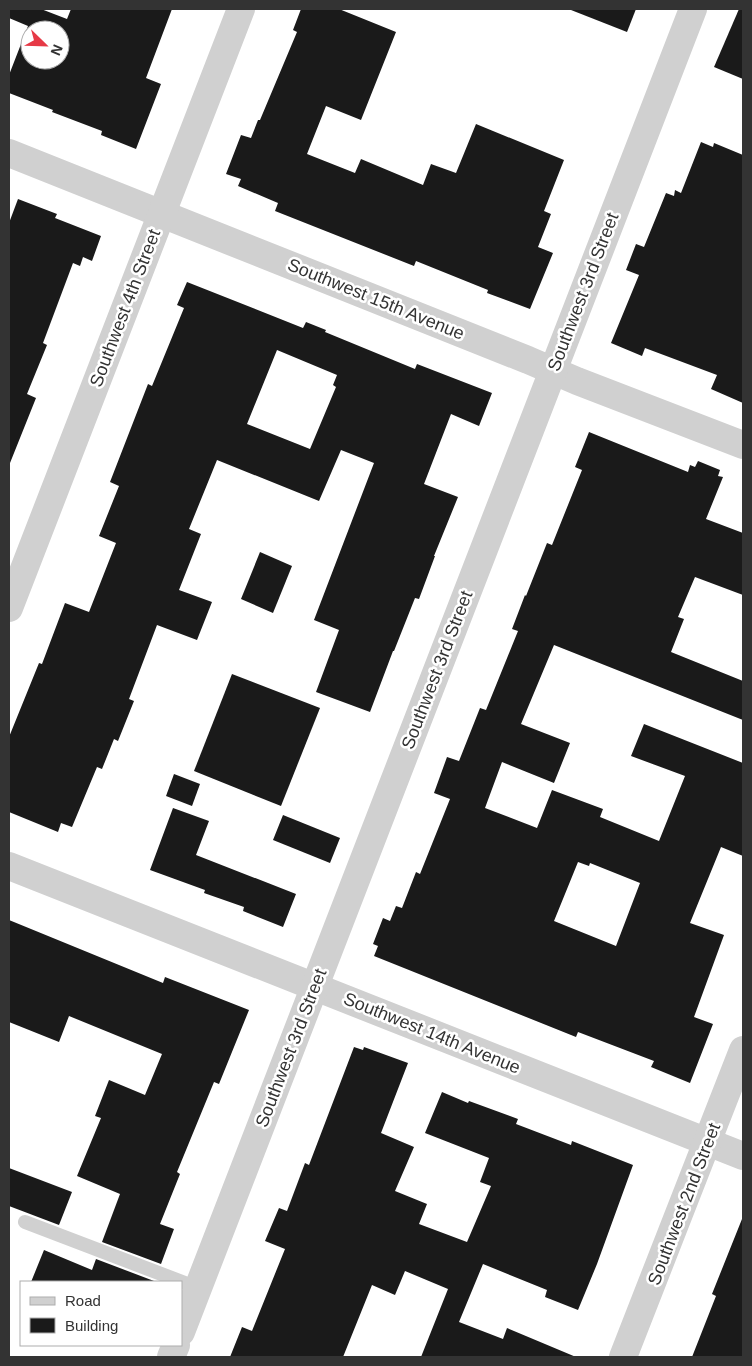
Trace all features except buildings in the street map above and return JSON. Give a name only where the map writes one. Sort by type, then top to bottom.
[{"type":"street","name":"Southwest 4th Street","points":[[9,608],[241,9]]},
{"type":"street","name":"Southwest 3rd Street","points":[[182,1329],[693,9]]},
{"type":"street","name":"Southwest 15th Avenue","points":[[9,153],[743,445]]},
{"type":"street","name":"Southwest 14th Avenue","points":[[9,866],[743,1156]]},
{"type":"street","name":"Southwest 2nd Street","points":[[623,1357],[743,1050]]},
{"type":"lane","points":[[25,1222],[180,1281]]},
{"type":"lane","points":[[182,1282],[198,1288]]}]
